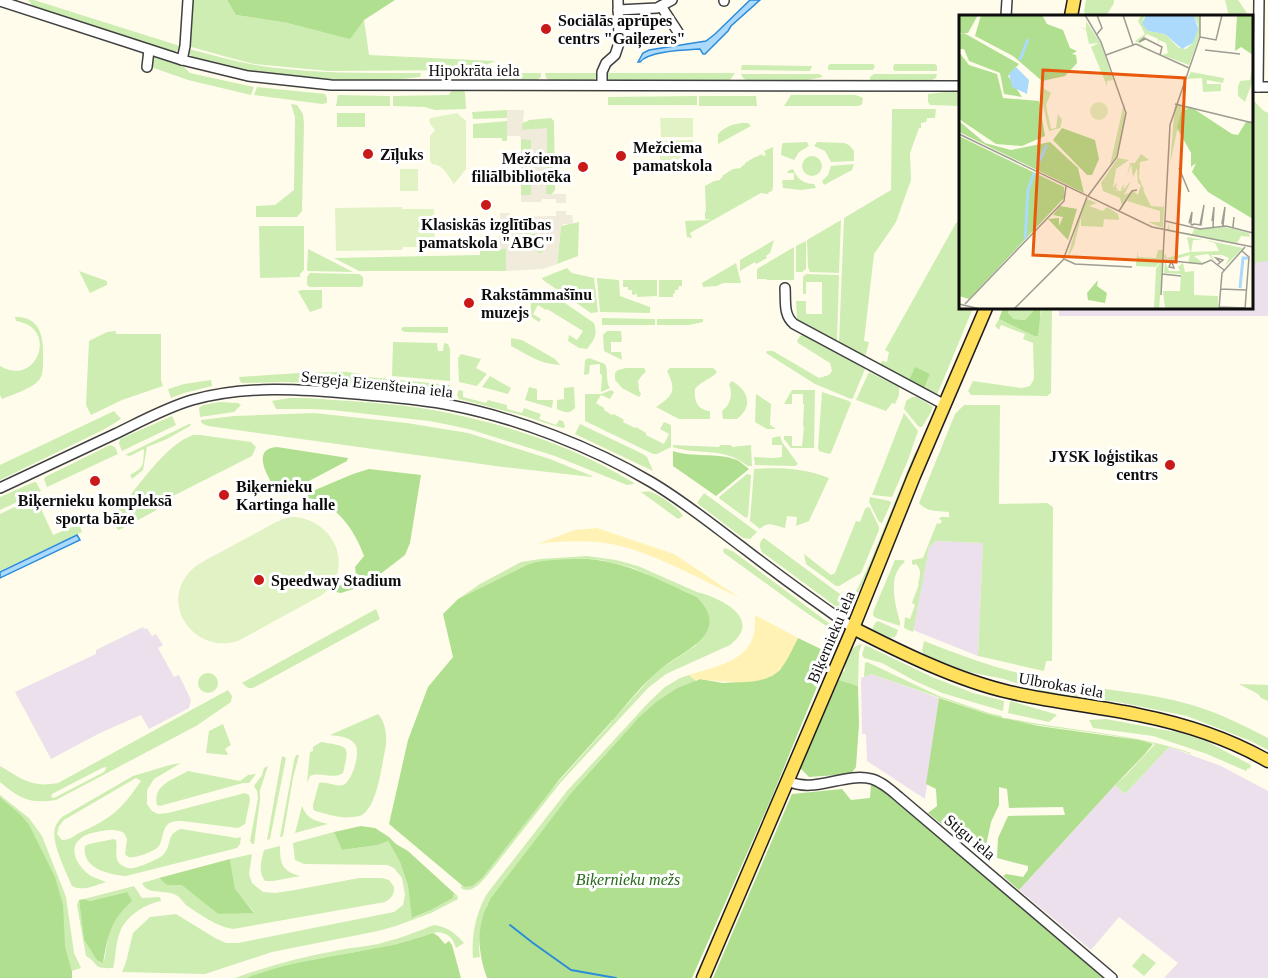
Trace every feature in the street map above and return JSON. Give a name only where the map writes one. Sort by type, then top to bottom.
[{"type":"main road","points":[[1071,15],[1074,0]]},
{"type":"main road","name":"Biķernieku iela","points":[[704,978],[986,309]]},
{"type":"main road","name":"Ulbrokas iela","points":[[853,628],[959,676],[1008,692],[1140,715],[1191,728],[1231,743],[1268,761]]},
{"type":"street","points":[[182,60],[188,0]]},
{"type":"street","points":[[602,85],[602,72],[606,63],[615,55],[619,42],[618,5],[647,9],[661,6],[672,0]]},
{"type":"street","points":[[1006,15],[1007,0]]},
{"type":"street","points":[[1259,0],[1263,30],[1259,87]]},
{"type":"street","name":"Hipokrāta iela","points":[[0,1],[22,4],[182,60],[248,76],[331,85],[959,86]]},
{"type":"street","points":[[661,6],[678,32]]},
{"type":"street","points":[[147,67],[149,50]]},
{"type":"street","points":[[785,288],[786,315],[789,321],[945,405]]},
{"type":"street","name":"Sergeja Eizenšteina iela","points":[[0,488],[151,416],[207,396],[262,390],[293,390],[423,400],[451,405],[526,426],[567,440],[619,464],[691,508],[853,628]]},
{"type":"street","name":"Stigu iela","points":[[788,781],[797,785],[809,786],[864,778],[877,781],[899,797],[1112,978]]},
{"type":"shaded area","points":[[507,110],[524,110],[522,130],[547,128],[546,194],[566,194],[566,203],[556,203],[556,199],[521,202],[521,195],[531,195],[531,140],[521,139],[520,136],[507,136]]},
{"type":"shaded area","points":[[556,211],[566,211],[566,215],[572,215],[573,221],[573,224],[563,224],[561,227],[557,264],[543,269],[506,271],[506,249],[499,249],[500,213],[510,213],[510,217],[556,216]],"holes":[[[526,233],[540,234],[544,249],[539,253],[524,243],[523,236]]]},
{"type":"shaded area","points":[[1257,261],[1268,261],[1268,316],[1059,316],[1059,309],[1253,309],[1254,266]]},
{"type":"shaded area","points":[[936,541],[983,543],[978,656],[913,630],[929,547]]},
{"type":"shaded area","points":[[143,627],[147,628],[152,636],[156,634],[163,645],[158,648],[174,677],[179,675],[191,700],[189,708],[149,729],[141,715],[100,733],[51,759],[15,692],[96,654],[96,650]]},
{"type":"shaded area","points":[[871,674],[939,698],[925,799],[867,761],[866,734],[862,734],[861,678]]},
{"type":"shaded area","points":[[1169,747],[1221,766],[1268,791],[1268,978],[1164,978],[1178,963],[1119,917],[1091,950],[1019,890],[1115,785],[1125,794]]},
{"type":"green space","points":[[28,0],[180,46],[180,50],[174,52],[33,6]]},
{"type":"green space","points":[[193,0],[227,0],[236,15],[288,23],[364,20],[369,55],[495,61],[474,70],[329,71],[254,64],[188,46],[191,36]]},
{"type":"green space","points":[[227,0],[395,0],[364,20],[350,39],[288,23],[236,15]]},
{"type":"green space","points":[[1086,0],[1114,0],[1107,15],[1086,15]]},
{"type":"green space","points":[[1225,0],[1238,0],[1248,15],[1229,15]]},
{"type":"green space","points":[[188,49],[276,68],[338,72],[421,73],[420,77],[382,80],[304,79],[220,64],[193,57],[189,54]]},
{"type":"green space","points":[[153,57],[183,66],[190,73],[254,87],[251,95],[188,80],[151,67]]},
{"type":"green space","points":[[830,64],[873,64],[875,66],[873,70],[828,70]]},
{"type":"green space","points":[[894,64],[935,64],[937,71],[895,71]]},
{"type":"green space","points":[[742,65],[812,66],[810,71],[741,70]]},
{"type":"green space","points":[[483,73],[541,73],[541,77],[537,80],[482,80]]},
{"type":"green space","points":[[545,73],[598,73],[598,77],[592,80],[550,80],[546,78]]},
{"type":"green space","points":[[604,73],[735,73],[730,80],[609,80],[604,77]]},
{"type":"green space","points":[[741,74],[820,74],[823,77],[808,80],[750,81],[744,79]]},
{"type":"green space","points":[[874,74],[937,74],[932,80],[870,80]]},
{"type":"green space","points":[[257,87],[325,94],[327,103],[254,95]]},
{"type":"green space","points":[[451,91],[465,92],[466,109],[435,110],[425,107],[393,106],[393,96],[449,95]]},
{"type":"green space","points":[[959,92],[959,106],[930,105],[928,94]]},
{"type":"green space","points":[[338,95],[390,96],[390,106],[336,106]]},
{"type":"green space","points":[[791,95],[856,95],[863,98],[859,106],[784,106]]},
{"type":"green space","points":[[697,96],[697,105],[608,105],[608,97]]},
{"type":"green space","points":[[699,96],[756,96],[757,106],[699,106]]},
{"type":"green space","points":[[1253,100],[1268,113],[1268,261],[1257,262],[1254,266]]},
{"type":"green space","points":[[291,104],[297,105],[303,114],[302,211],[297,217],[256,217],[256,206],[275,205],[294,190],[295,117]]},
{"type":"green space","points":[[892,109],[936,109],[935,118],[927,118],[926,122],[921,123],[910,153],[911,180],[896,222],[874,254],[864,341],[869,342],[865,357],[839,342],[844,218],[891,190]]},
{"type":"green space","points":[[507,110],[507,118],[473,119],[472,112]]},
{"type":"green space","points":[[337,113],[365,113],[365,127],[337,127]]},
{"type":"green space","points":[[457,113],[466,121],[466,169],[454,184],[442,168],[430,161],[430,136],[435,130],[430,118]]},
{"type":"green space","points":[[551,118],[554,121],[555,190],[552,194],[546,194],[547,129],[522,130],[521,123]]},
{"type":"green space","points":[[660,118],[693,118],[693,137],[661,137]]},
{"type":"green space","points":[[507,121],[507,141],[502,141],[502,138],[473,138],[473,124]]},
{"type":"green space","points":[[748,123],[751,126],[718,144],[718,134],[729,126]]},
{"type":"green space","points":[[521,139],[531,139],[531,195],[521,195]]},
{"type":"green space","points":[[693,140],[693,149],[660,172],[660,141]]},
{"type":"green space","points":[[807,142],[809,146],[799,152],[794,160],[781,155],[783,143]]},
{"type":"green space","points":[[817,142],[849,145],[854,151],[854,161],[831,162],[825,151],[814,146]]},
{"type":"green space","points":[[773,147],[772,191],[768,194],[761,193],[690,233],[692,238],[687,237],[685,221],[711,220],[705,219],[705,186],[720,180],[733,169],[741,168],[755,157],[766,155],[764,151]]},
{"type":"green space","points":[[812,156],[819,159],[822,166],[819,173],[812,176],[805,173],[802,166],[805,159]]},
{"type":"green space","points":[[854,164],[852,170],[824,185],[822,181],[828,175],[831,166]]},
{"type":"green space","points":[[400,169],[418,169],[418,191],[400,191]]},
{"type":"green space","points":[[793,169],[801,180],[814,184],[816,188],[801,190],[783,188],[783,180],[794,180],[794,173],[787,173]]},
{"type":"green space","points":[[402,207],[402,209],[434,209],[435,247],[336,251],[335,208]]},
{"type":"green space","points":[[841,220],[839,273],[810,272],[807,240]]},
{"type":"green space","points":[[579,222],[578,256],[557,264],[561,226]]},
{"type":"green space","points":[[959,222],[959,309],[973,309],[937,395],[924,389],[930,374],[909,381],[880,365],[882,361],[887,362],[889,352],[885,350],[956,223]]},
{"type":"green space","points":[[259,226],[304,226],[304,270],[300,277],[260,278]]},
{"type":"green space","points":[[526,233],[542,236],[544,251],[542,253],[538,253],[524,243],[523,236]]},
{"type":"green space","points":[[774,240],[767,258],[740,271],[740,260]]},
{"type":"green space","points":[[806,241],[806,269],[796,272],[796,246]]},
{"type":"green space","points":[[794,247],[794,280],[757,279],[757,269]]},
{"type":"green space","points":[[308,249],[353,272],[307,271]]},
{"type":"green space","points":[[506,249],[506,271],[359,271],[334,258],[480,255],[480,250]]},
{"type":"green space","points":[[736,263],[741,283],[723,283],[703,287],[702,283]]},
{"type":"green space","points":[[567,268],[572,273],[594,278],[598,312],[591,313],[542,278]]},
{"type":"green space","points":[[79,271],[107,281],[107,285],[90,293]]},
{"type":"green space","points":[[310,273],[359,274],[363,277],[363,285],[361,287],[310,287],[307,285],[307,277]]},
{"type":"green space","points":[[806,274],[839,275],[837,341],[797,319],[796,301],[806,301],[806,314],[822,314],[822,282],[806,282],[806,294],[803,294],[803,277]]},
{"type":"green space","points":[[597,278],[619,280],[620,296],[650,307],[650,313],[600,312]]},
{"type":"green space","points":[[623,280],[657,280],[657,296],[632,295],[632,290],[623,287]]},
{"type":"green space","points":[[659,280],[682,280],[682,286],[675,290],[673,297],[659,297]]},
{"type":"green space","points":[[532,289],[546,290],[594,323],[595,337],[587,349],[579,348],[568,341],[569,335],[577,340],[583,331],[547,309],[538,305],[533,314],[541,319],[539,322],[530,316]]},
{"type":"green space","points":[[322,290],[322,308],[310,312],[298,291]]},
{"type":"green space","points":[[1003,309],[1008,309],[1008,313],[1014,319],[1025,320],[1034,309],[1041,309],[1038,336],[999,319]]},
{"type":"green space","points":[[1008,309],[1034,309],[1025,320],[1014,319],[1008,313]]},
{"type":"green space","points":[[1052,309],[1051,393],[1047,396],[971,395],[968,391],[973,381],[1022,388],[1030,386],[1034,379],[1033,343],[1023,339],[1025,334],[1001,325],[999,330],[995,326],[999,319],[1034,336],[1042,310]]},
{"type":"green space","points":[[15,317],[31,321],[40,332],[43,346],[42,371],[39,380],[32,386],[2,399],[0,366],[13,371],[25,369],[33,363],[40,344],[37,334],[29,326],[16,321]]},
{"type":"green space","points":[[602,318],[655,319],[655,325],[602,325]]},
{"type":"green space","points":[[657,319],[703,319],[703,322],[689,325],[657,325]]},
{"type":"green space","points":[[403,327],[448,327],[448,333],[406,332],[402,331]]},
{"type":"green space","points":[[116,331],[116,334],[161,334],[163,386],[122,400],[91,415],[86,405],[89,341],[107,332]]},
{"type":"green space","points":[[607,331],[621,331],[622,340],[611,342],[611,352],[621,352],[622,360],[604,351],[603,335]]},
{"type":"green space","points":[[804,334],[865,369],[853,398],[815,384],[766,353],[773,351],[819,378],[829,375],[832,371],[830,363],[798,343],[800,336]]},
{"type":"green space","points":[[511,338],[522,340],[555,359],[560,365],[540,361],[523,353],[511,346]]},
{"type":"green space","points":[[393,342],[437,343],[438,351],[443,351],[444,343],[448,344],[450,381],[392,376]]},
{"type":"green space","points":[[461,354],[481,359],[476,368],[487,374],[477,386],[459,382],[458,358]]},
{"type":"green space","points":[[589,358],[605,364],[610,388],[601,392],[600,364],[590,365],[589,374],[584,375],[585,360]]},
{"type":"green space","points":[[915,367],[930,374],[924,389],[909,381]]},
{"type":"green space","points":[[626,368],[644,368],[646,372],[638,381],[641,394],[639,397],[622,388],[615,380],[615,373]]},
{"type":"green space","points":[[670,368],[713,368],[717,372],[695,389],[697,404],[702,409],[710,411],[710,419],[679,419],[656,407],[672,392],[672,384],[667,371]]},
{"type":"green space","points":[[869,372],[899,387],[899,395],[895,404],[892,403],[886,411],[856,400]]},
{"type":"green space","points":[[299,373],[361,374],[359,385],[242,383],[239,377]]},
{"type":"green space","points":[[490,376],[511,388],[508,394],[482,387]]},
{"type":"green space","points":[[368,377],[450,385],[449,394],[447,396],[371,387]]},
{"type":"green space","points":[[211,380],[212,386],[171,398],[168,389],[184,384]]},
{"type":"green space","points":[[732,381],[742,389],[747,398],[746,409],[737,419],[723,419],[722,411],[730,399],[729,384]]},
{"type":"green space","points":[[529,387],[537,389],[537,400],[553,400],[552,408],[525,400]]},
{"type":"green space","points":[[574,387],[575,408],[569,412],[557,409],[557,400],[564,399],[564,388]]},
{"type":"green space","points":[[459,390],[463,391],[463,397],[507,405],[507,409],[522,413],[524,408],[541,414],[539,419],[556,425],[559,420],[563,421],[565,426],[564,428],[558,427],[459,399],[457,395]]},
{"type":"green space","points":[[611,390],[614,392],[610,399],[601,395],[596,403],[612,415],[624,420],[623,422],[664,444],[669,434],[660,429],[664,422],[671,425],[671,447],[653,454],[585,421],[585,394],[601,394]]},
{"type":"green space","points":[[792,390],[815,390],[814,448],[791,448],[784,439],[784,436],[792,436],[792,446],[802,446],[803,394],[792,394],[792,404],[784,404]]},
{"type":"green space","points":[[822,392],[851,403],[829,454],[819,451],[818,448]]},
{"type":"green space","points":[[756,394],[771,404],[770,425],[775,429],[767,429],[755,422]]},
{"type":"green space","points":[[917,397],[933,407],[922,427],[918,426],[904,409],[906,401]]},
{"type":"green space","points":[[289,398],[401,406],[459,415],[537,437],[587,458],[634,484],[627,485],[555,456],[472,430],[429,421],[332,410],[276,409],[272,401]]},
{"type":"green space","points":[[220,402],[241,405],[234,412],[200,417],[199,408],[203,405]]},
{"type":"green space","points":[[964,405],[1000,405],[999,504],[1047,503],[1053,507],[1052,661],[1046,661],[1044,671],[978,656],[983,543],[936,541],[929,547],[913,632],[904,628],[905,617],[910,619],[915,605],[912,603],[919,584],[920,571],[916,564],[912,564],[912,560],[923,558],[937,523],[940,524],[942,521],[939,519],[949,517],[949,512],[929,510],[919,503],[955,414]]},
{"type":"green space","points":[[114,411],[121,419],[0,480],[0,465]]},
{"type":"green space","points":[[314,413],[407,423],[468,433],[550,459],[592,477],[503,467],[208,426],[201,422],[201,420],[234,416]]},
{"type":"green space","points":[[904,413],[918,431],[908,460],[892,497],[872,495]]},
{"type":"green space","points":[[172,416],[176,425],[122,451],[119,444],[120,439]]},
{"type":"green space","points":[[189,424],[190,426],[167,439],[147,447],[143,470],[132,479],[130,475],[142,465],[144,449],[130,456],[125,455]]},
{"type":"green space","points":[[580,424],[643,454],[647,457],[653,471],[575,434]]},
{"type":"green space","points":[[193,435],[251,442],[256,447],[252,456],[173,496],[155,511],[118,530],[115,518],[118,511],[143,479],[172,448]]},
{"type":"green space","points":[[780,436],[798,464],[795,466],[755,465],[754,457],[782,457],[782,445],[772,445],[772,438]]},
{"type":"green space","points":[[110,445],[115,447],[118,454],[47,487],[45,477]]},
{"type":"green space","points":[[673,445],[719,447],[720,445],[731,445],[732,447],[751,445],[752,466],[729,456],[683,450]]},
{"type":"green space","points":[[277,447],[348,458],[347,461],[288,492],[278,494],[267,474],[263,459],[268,449]]},
{"type":"green space","points":[[673,451],[729,458],[749,469],[716,496],[673,466]]},
{"type":"green space","points":[[915,452],[916,460],[851,608],[850,604],[869,565]]},
{"type":"green space","points":[[369,469],[421,475],[410,543],[405,555],[366,585],[341,593],[336,592],[336,588],[356,575],[355,567],[364,556],[356,537],[336,512],[308,498],[308,493]]},
{"type":"green space","points":[[754,469],[793,469],[829,478],[809,521],[796,526],[797,517],[787,516],[785,528],[769,524],[760,529],[750,521]]},
{"type":"green space","points":[[747,474],[751,477],[746,518],[719,497]]},
{"type":"green space","points":[[34,482],[41,491],[0,510],[0,497]]},
{"type":"green space","points":[[641,492],[650,492],[659,496],[683,516],[678,519]]},
{"type":"green space","points":[[704,493],[757,532],[750,539],[743,538],[697,503]]},
{"type":"green space","points":[[42,494],[37,500],[53,535],[79,524],[82,532],[0,571],[0,514]]},
{"type":"green space","points":[[870,497],[891,503],[882,523],[879,522],[869,502]]},
{"type":"green space","points":[[868,507],[879,530],[861,573],[836,586],[806,564],[804,554],[831,575],[835,573],[856,521],[860,522]]},
{"type":"green space","name":"Speedway Stadium","points":[[291,517],[306,519],[318,525],[328,534],[339,558],[338,571],[332,584],[322,595],[238,641],[223,643],[209,641],[197,635],[187,626],[178,601],[180,588],[187,575],[208,559],[274,523]]},
{"type":"green space","points":[[764,538],[844,597],[847,603],[842,611],[762,552],[760,544]]},
{"type":"green space","points":[[725,548],[734,552],[834,627],[831,629],[808,614],[724,553]]},
{"type":"green space","points":[[587,556],[638,566],[717,599],[735,611],[741,618],[743,627],[739,636],[730,645],[666,674],[648,688],[561,782],[485,878],[474,888],[465,890],[461,886],[464,887],[611,723],[611,719],[613,720],[657,671],[695,646],[709,620],[705,607],[697,597],[633,568],[602,560],[563,560],[529,564],[458,599],[521,562]]},
{"type":"green space","points":[[588,559],[631,568],[697,597],[707,611],[709,622],[706,632],[699,641],[645,683],[559,780],[482,878],[472,886],[464,887],[389,824],[408,740],[428,687],[453,657],[443,614],[458,599],[529,564],[551,560]]},
{"type":"green space","points":[[895,560],[905,562],[899,568],[894,582],[900,626],[873,615]]},
{"type":"green space","points":[[376,609],[380,619],[253,688],[248,688],[242,683]]},
{"type":"green space","points":[[878,621],[898,630],[896,636],[891,638],[872,630]]},
{"type":"green space","name":"Biķernieku mežs","points":[[798,638],[827,652],[819,670],[823,672],[771,799],[692,978],[487,978],[481,958],[480,938],[483,918],[491,898],[571,793],[639,717],[677,688],[700,679],[723,683],[757,680],[772,676],[780,670]]},
{"type":"green space","points":[[924,641],[984,663],[1031,676],[1174,700],[1201,708],[1268,738],[1268,750],[1187,716],[1118,702],[1061,695],[969,672],[924,655],[922,651]]},
{"type":"green space","points":[[862,644],[859,652],[858,686],[839,680],[842,672],[845,671],[849,654],[854,647]]},
{"type":"green space","points":[[865,645],[932,677],[973,693],[1004,701],[1003,711],[942,693],[882,663],[864,658],[862,655]]},
{"type":"green space","points":[[867,662],[939,696],[1002,716],[1002,718],[871,674],[864,677]]},
{"type":"green space","points":[[204,673],[212,673],[218,679],[218,687],[212,693],[204,693],[198,687],[198,679]]},
{"type":"green space","points":[[689,675],[696,681],[677,688],[639,717],[571,793],[487,905],[482,924],[480,957],[473,958],[475,923],[489,891],[567,791],[649,702],[665,687]]},
{"type":"green space","points":[[839,680],[858,686],[859,724],[856,767],[851,774],[809,777],[800,768]]},
{"type":"green space","points":[[1239,684],[1268,685],[1268,701],[1258,694]]},
{"type":"green space","points":[[228,690],[232,696],[231,702],[196,726],[56,800],[32,801],[14,793],[0,782],[0,766],[34,783],[58,783]],"holes":[[[107,767],[104,772],[54,798],[51,797],[52,794]]]},
{"type":"green space","points":[[939,698],[990,715],[1039,726],[1153,744],[1019,890],[1003,876],[1006,874],[1023,877],[1028,866],[997,858],[998,838],[1008,816],[1065,815],[1063,807],[1009,808],[1007,789],[999,787],[999,805],[991,822],[986,846],[986,854],[991,859],[989,863],[928,813],[937,806],[936,789],[926,784]]},
{"type":"green space","points":[[1010,701],[1057,715],[1049,722],[1008,713]]},
{"type":"green space","points":[[378,714],[385,728],[386,745],[376,793],[367,810],[361,815],[348,817],[315,811],[313,805],[319,783],[343,785],[349,779],[356,761],[357,750],[352,741],[330,735]]},
{"type":"green space","points":[[1007,718],[1146,741],[1169,746],[1191,754],[1169,747],[1125,794],[1115,785],[1155,744],[1025,723]]},
{"type":"green space","points":[[1106,719],[1181,733],[1206,741],[1251,765],[1250,769],[1246,771],[1207,754],[1153,736],[1093,728],[1089,720]]},
{"type":"green space","points":[[223,724],[231,745],[225,749],[228,754],[206,753],[209,731]]},
{"type":"green space","points":[[321,742],[342,746],[345,749],[343,773],[335,776],[318,774],[310,776],[307,783],[310,752]]},
{"type":"green space","points":[[296,755],[299,755],[283,836],[280,837],[294,761]]},
{"type":"green space","points":[[282,756],[286,758],[270,839],[267,840]]},
{"type":"green space","points":[[181,763],[154,779],[147,790],[147,804],[152,811],[158,814],[168,813],[245,793],[249,795],[250,800],[245,824],[238,828],[182,821],[173,822],[166,826],[157,848],[131,857],[125,854],[127,839],[124,833],[111,830],[87,835],[82,837],[74,849],[77,860],[88,874],[106,882],[85,888],[72,886],[55,839],[54,831],[59,820],[133,776]],"holes":[[[136,778],[141,781],[121,807],[108,818],[69,839],[62,840],[57,834],[64,820]]]},
{"type":"green space","points":[[268,766],[260,790],[254,844],[252,844],[250,841],[258,798],[254,786],[264,768]]},
{"type":"green space","points":[[188,771],[240,781],[248,775],[256,774],[249,783],[157,805],[158,792],[165,783]]},
{"type":"green space","points":[[871,785],[878,785],[1103,978],[713,978],[792,794],[842,789],[851,800],[870,798]]},
{"type":"green space","points":[[0,795],[29,818],[42,836],[66,897],[74,953],[81,968],[72,971],[21,815]]},
{"type":"green space","points":[[0,797],[29,825],[55,877],[63,905],[65,946],[72,978],[0,978]]},
{"type":"green space","points":[[302,806],[309,817],[328,824],[295,833]]},
{"type":"green space","points":[[361,826],[375,828],[408,851],[454,893],[453,898],[412,918],[408,886],[400,862],[388,841],[378,845],[342,850],[334,832]]},
{"type":"green space","points":[[181,829],[241,837],[240,844],[237,848],[126,876],[98,869],[87,860],[85,854],[85,846],[114,839],[119,863],[127,868],[135,868],[163,855],[173,834]]},
{"type":"green space","points":[[334,832],[342,850],[378,845],[388,841],[400,862],[408,886],[413,918],[453,898],[454,893],[458,899],[431,913],[396,926],[272,952],[205,974],[122,972],[133,933],[150,917],[176,914],[215,938],[226,943],[238,943],[394,912],[403,905],[405,895],[402,878],[394,868],[387,865],[304,864],[295,860],[293,843]]},
{"type":"green space","points":[[280,846],[283,866],[289,872],[300,876],[265,881],[261,870],[264,850]]},
{"type":"green space","points":[[252,854],[249,874],[252,883],[263,892],[275,893],[359,878],[382,878],[389,880],[394,887],[394,892],[385,902],[233,929],[221,926],[203,916],[176,895],[148,890],[142,883],[159,878],[168,885],[182,884],[218,914],[254,912],[235,890],[230,859]]},
{"type":"green space","points":[[230,859],[235,889],[254,913],[218,914],[182,885],[167,885],[159,878]]},
{"type":"green space","points":[[134,886],[142,898],[160,897],[161,901],[141,909],[125,923],[118,939],[113,968],[98,967],[86,956],[77,905],[79,900],[84,940],[93,954],[104,962],[109,932],[127,892],[90,901],[84,899]]},
{"type":"green space","points":[[127,892],[132,901],[114,922],[103,963],[97,960],[84,940],[79,900],[90,901]]},
{"type":"green space","points":[[434,925],[451,931],[464,943],[456,948],[449,936],[437,932],[386,947],[315,959],[246,978],[235,978],[297,959],[373,945]]},
{"type":"green space","points":[[433,933],[445,944],[449,941],[452,945],[461,978],[246,978],[296,963],[389,946]]},
{"type":"green space","points":[[1143,953],[1156,963],[1144,976],[1132,966]]},
{"type":"sand","points":[[597,528],[674,554],[740,598],[677,567],[628,548],[584,541],[537,544],[575,530]]},
{"type":"sand","points":[[755,616],[798,638],[787,660],[778,671],[762,680],[752,682],[700,679],[696,681],[689,675],[725,664],[741,654],[752,640]]},
{"type":"water","points":[[750,0],[760,0],[705,54],[700,49],[659,53],[638,62],[643,53],[649,50],[706,41]]},
{"type":"water","points":[[77,535],[80,540],[0,578],[0,572]]},
{"type":"waterway","points":[[510,925],[571,970],[616,978]]},
{"type":"place","name":"Sociālās aprūpes centrs \"Gaiļezers\"","points":[[546,29]]},
{"type":"place","name":"Zīļuks","points":[[368,154]]},
{"type":"place","name":"Mežciema pamatskola","points":[[621,156]]},
{"type":"place","name":"Mežciema filiālbibliotēka","points":[[583,167]]},
{"type":"place","name":"Klasiskās izglītības pamatskola \"ABC\"","points":[[486,205]]},
{"type":"place","name":"Rakstāmmašīnu muzejs","points":[[469,303]]},
{"type":"place","name":"JYSK loģistikas centrs","points":[[1170,465]]},
{"type":"place","name":"Biķernieku kompleksā sporta bāze","points":[[95,481]]},
{"type":"place","name":"Biķernieku Kartinga halle","points":[[224,495]]},
{"type":"place","name":"Speedway Stadium","points":[[259,580]]}]
